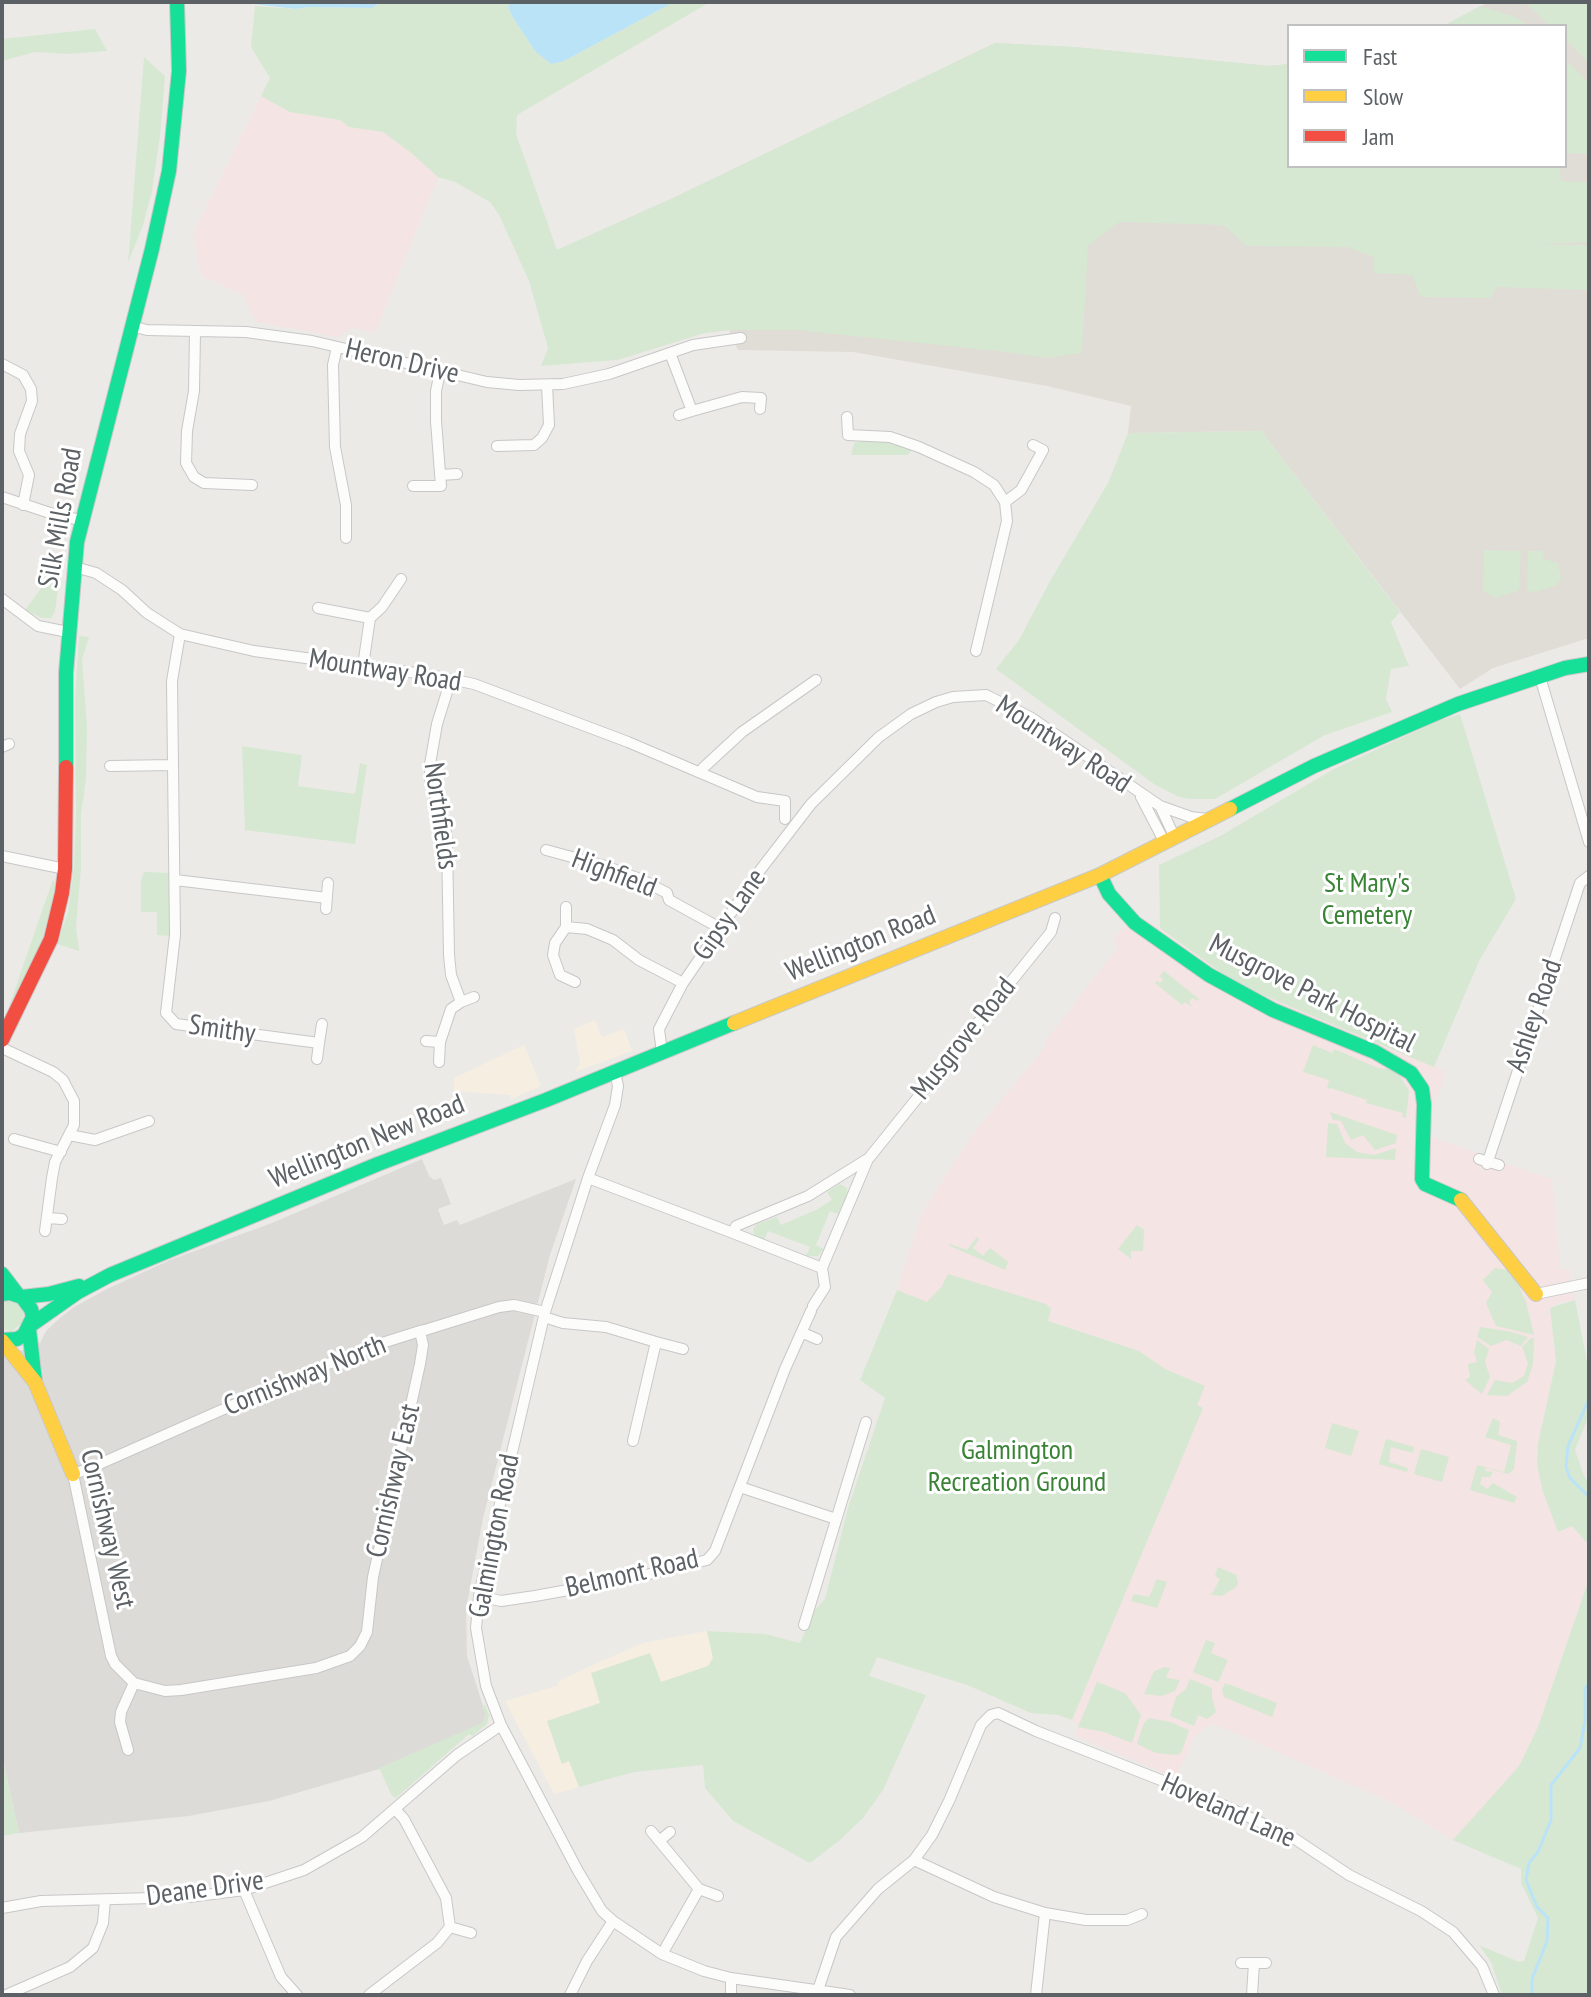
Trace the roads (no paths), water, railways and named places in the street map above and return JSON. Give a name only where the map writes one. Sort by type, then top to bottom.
[{"type":"main road","name":"Silk Mills Road","points":[[2,1040],[51,939],[65,869],[68,632],[81,520],[169,171],[178,92],[177,10]]},
{"type":"main road","name":"Wellington Road","points":[[662,1053],[1100,875],[1329,759],[1458,704],[1589,664]]},
{"type":"main road","name":"Musgrove Park Hospital","points":[[1100,875],[1109,894],[1135,923],[1209,975],[1273,1010],[1375,1052],[1411,1073],[1422,1089],[1424,1104],[1422,1179],[1428,1185],[1458,1197],[1536,1294]]},
{"type":"main road","name":"Wellington New Road","points":[[2,1294],[49,1294],[93,1283],[378,1164],[662,1053]]},
{"type":"main road","points":[[2,1274],[20,1296]]},
{"type":"main road","name":"Wellington New Road","points":[[2,1340],[17,1339],[93,1283]]},
{"type":"main road","name":"Cornishway West","points":[[20,1296],[31,1309],[35,1382]]},
{"type":"main road","name":"Cornishway West","points":[[2,1340],[35,1382],[73,1474]]},
{"type":"street","name":"Heron Drive","points":[[131,326],[147,330],[246,332],[312,341],[487,382],[547,385],[609,374],[713,341],[741,338]]},
{"type":"street","points":[[195,332],[194,391],[187,431],[186,463],[194,477],[204,483],[252,485]]},
{"type":"street","points":[[337,347],[333,365],[335,447],[344,493],[346,538]]},
{"type":"street","points":[[670,353],[692,411]]},
{"type":"street","points":[[2,364],[23,375],[31,389],[32,401],[20,434],[19,451],[29,475],[23,505]]},
{"type":"street","points":[[413,486],[441,486],[436,391],[440,372]]},
{"type":"street","points":[[497,446],[534,445],[547,433],[547,385]]},
{"type":"street","points":[[679,415],[732,398],[761,398]]},
{"type":"street","points":[[847,417],[848,440],[890,437],[919,447],[974,472],[994,485],[1005,502],[1007,521],[976,651]]},
{"type":"street","points":[[1005,502],[1021,490],[1043,450],[1033,445]]},
{"type":"street","points":[[440,475],[457,474]]},
{"type":"street","points":[[2,497],[81,520]]},
{"type":"street","name":"Mountway Road","points":[[75,567],[96,573],[180,634],[254,651],[451,679],[505,696],[757,797],[785,801],[785,819]]},
{"type":"street","points":[[363,666],[370,618],[382,607],[401,579]]},
{"type":"street","points":[[2,599],[38,626],[68,632]]},
{"type":"street","points":[[318,608],[370,618]]},
{"type":"street","name":"Smithy","points":[[180,634],[172,681],[174,952],[166,1013],[176,1024],[319,1043]]},
{"type":"street","points":[[1540,677],[1589,842]]},
{"type":"street","name":"Northfields","points":[[451,679],[437,724],[430,764],[432,790],[446,834],[449,955],[451,975],[461,1002]]},
{"type":"street","points":[[701,773],[742,732],[816,680]]},
{"type":"street","name":"Mountway Road","points":[[826,788],[879,737],[911,714],[953,697],[986,695],[1030,717],[1160,806],[1191,817],[1212,819]]},
{"type":"street","points":[[110,766],[173,765]]},
{"type":"street","name":"Gipsy Lane","points":[[662,1053],[659,1029],[683,983],[761,869],[826,788]]},
{"type":"street","name":"Mountway Road","points":[[1140,795],[1170,841]]},
{"type":"street","name":"Mountway Road","points":[[1160,806],[1170,841]]},
{"type":"street","name":"Highfield","points":[[546,850],[640,879],[667,893],[669,900],[720,928]]},
{"type":"street","points":[[2,856],[65,869]]},
{"type":"street","name":"Ashley Road","points":[[1488,1162],[1580,883],[1589,876]]},
{"type":"street","points":[[175,880],[327,904],[328,883]]},
{"type":"street","points":[[566,907],[566,927],[555,943],[553,955],[556,979],[575,982]]},
{"type":"street","name":"Musgrove Road","points":[[794,1349],[825,1287],[822,1268],[869,1158],[1051,932],[1055,918]]},
{"type":"street","points":[[566,927],[587,929],[613,940],[639,960],[683,983]]},
{"type":"street","points":[[439,1062],[440,1042],[451,1009],[474,997]]},
{"type":"street","points":[[317,1059],[322,1024]]},
{"type":"street","points":[[426,1041],[440,1042]]},
{"type":"street","points":[[2,1048],[33,1061],[63,1080],[74,1101],[75,1116],[52,1178],[45,1231]]},
{"type":"street","name":"Galmington Road","points":[[615,1072],[618,1086],[615,1105],[544,1314],[479,1596],[476,1628],[486,1686],[501,1725],[593,1898],[613,1921],[662,1954],[704,1971],[731,1978],[850,1995]]},
{"type":"street","points":[[69,1135],[95,1140],[134,1120],[149,1121]]},
{"type":"street","points":[[14,1139],[25,1147],[61,1152]]},
{"type":"street","name":"Musgrove Road","points":[[733,1233],[736,1226],[808,1196],[869,1158]]},
{"type":"street","points":[[588,1178],[822,1268]]},
{"type":"street","points":[[47,1218],[62,1219]]},
{"type":"street","points":[[1536,1294],[1589,1283]]},
{"type":"street","name":"Cornishway North","points":[[73,1474],[310,1371],[420,1331],[499,1307],[514,1305],[563,1323],[606,1327],[683,1349]]},
{"type":"street","name":"Cornishway East","points":[[134,1683],[157,1690],[181,1690],[316,1668],[350,1656],[360,1646],[367,1632],[373,1577],[420,1364],[423,1345],[420,1331]]},
{"type":"street","points":[[803,1333],[817,1339]]},
{"type":"street","points":[[633,1441],[656,1342]]},
{"type":"street","name":"Belmont Road","points":[[479,1596],[501,1601],[535,1596],[629,1579],[707,1560],[715,1551],[794,1349]]},
{"type":"street","points":[[804,1625],[866,1422]]},
{"type":"street","name":"Cornishway West","points":[[73,1474],[111,1656],[134,1683]]},
{"type":"street","points":[[740,1487],[836,1519]]},
{"type":"street","points":[[796,1607],[809,1612]]},
{"type":"street","points":[[128,1750],[120,1722],[121,1712],[134,1683]]},
{"type":"street","name":"Hoveland Lane","points":[[914,1860],[932,1835],[949,1801],[981,1725],[991,1715],[1005,1714],[1045,1734],[1263,1823],[1292,1837],[1349,1875],[1421,1911],[1453,1932],[1482,1966],[1494,1995]]},
{"type":"street","name":"Deane Drive","points":[[2,1908],[41,1901],[189,1897],[244,1890],[304,1870],[362,1837],[457,1755],[501,1725]]},
{"type":"street","points":[[369,1995],[437,1943],[450,1927],[446,1898],[404,1819],[395,1809]]},
{"type":"street","points":[[651,1831],[699,1889],[718,1896]]},
{"type":"street","points":[[659,1841],[670,1832]]},
{"type":"street","points":[[818,1990],[836,1937],[878,1889],[914,1860],[994,1897],[1045,1913],[1086,1920],[1127,1920],[1142,1914]]},
{"type":"street","points":[[662,1954],[699,1889]]},
{"type":"street","points":[[244,1890],[281,1977],[297,1995]]},
{"type":"street","points":[[6,1995],[70,1967],[93,1948],[103,1923],[105,1900]]},
{"type":"street","points":[[1036,1995],[1045,1913]]},
{"type":"street","points":[[570,1995],[613,1921]]},
{"type":"street","points":[[450,1927],[471,1933]]},
{"type":"street","points":[[1241,1963],[1260,1963],[1252,1995]]},
{"type":"street","points":[[731,1978],[731,1995]]},
{"type":"water","points":[[237,2],[381,2],[372,8],[296,9]]},
{"type":"water","points":[[510,2],[674,2],[564,61],[551,64],[535,51],[512,16],[508,7]]},
{"type":"waterway","points":[[1589,1399],[1568,1446],[1566,1467],[1570,1478],[1589,1497]]},
{"type":"waterway","points":[[1532,1995],[1532,1979],[1547,1941],[1548,1918],[1537,1907],[1526,1880],[1529,1863],[1538,1852],[1551,1820],[1551,1785],[1580,1748],[1585,1721],[1585,1689],[1589,1683]]},
{"type":"park label","name":"St Mary's Cemetery","points":[[1367,900]]},
{"type":"park label","name":"Galmington Recreation Ground","points":[[1017,1467]]}]
